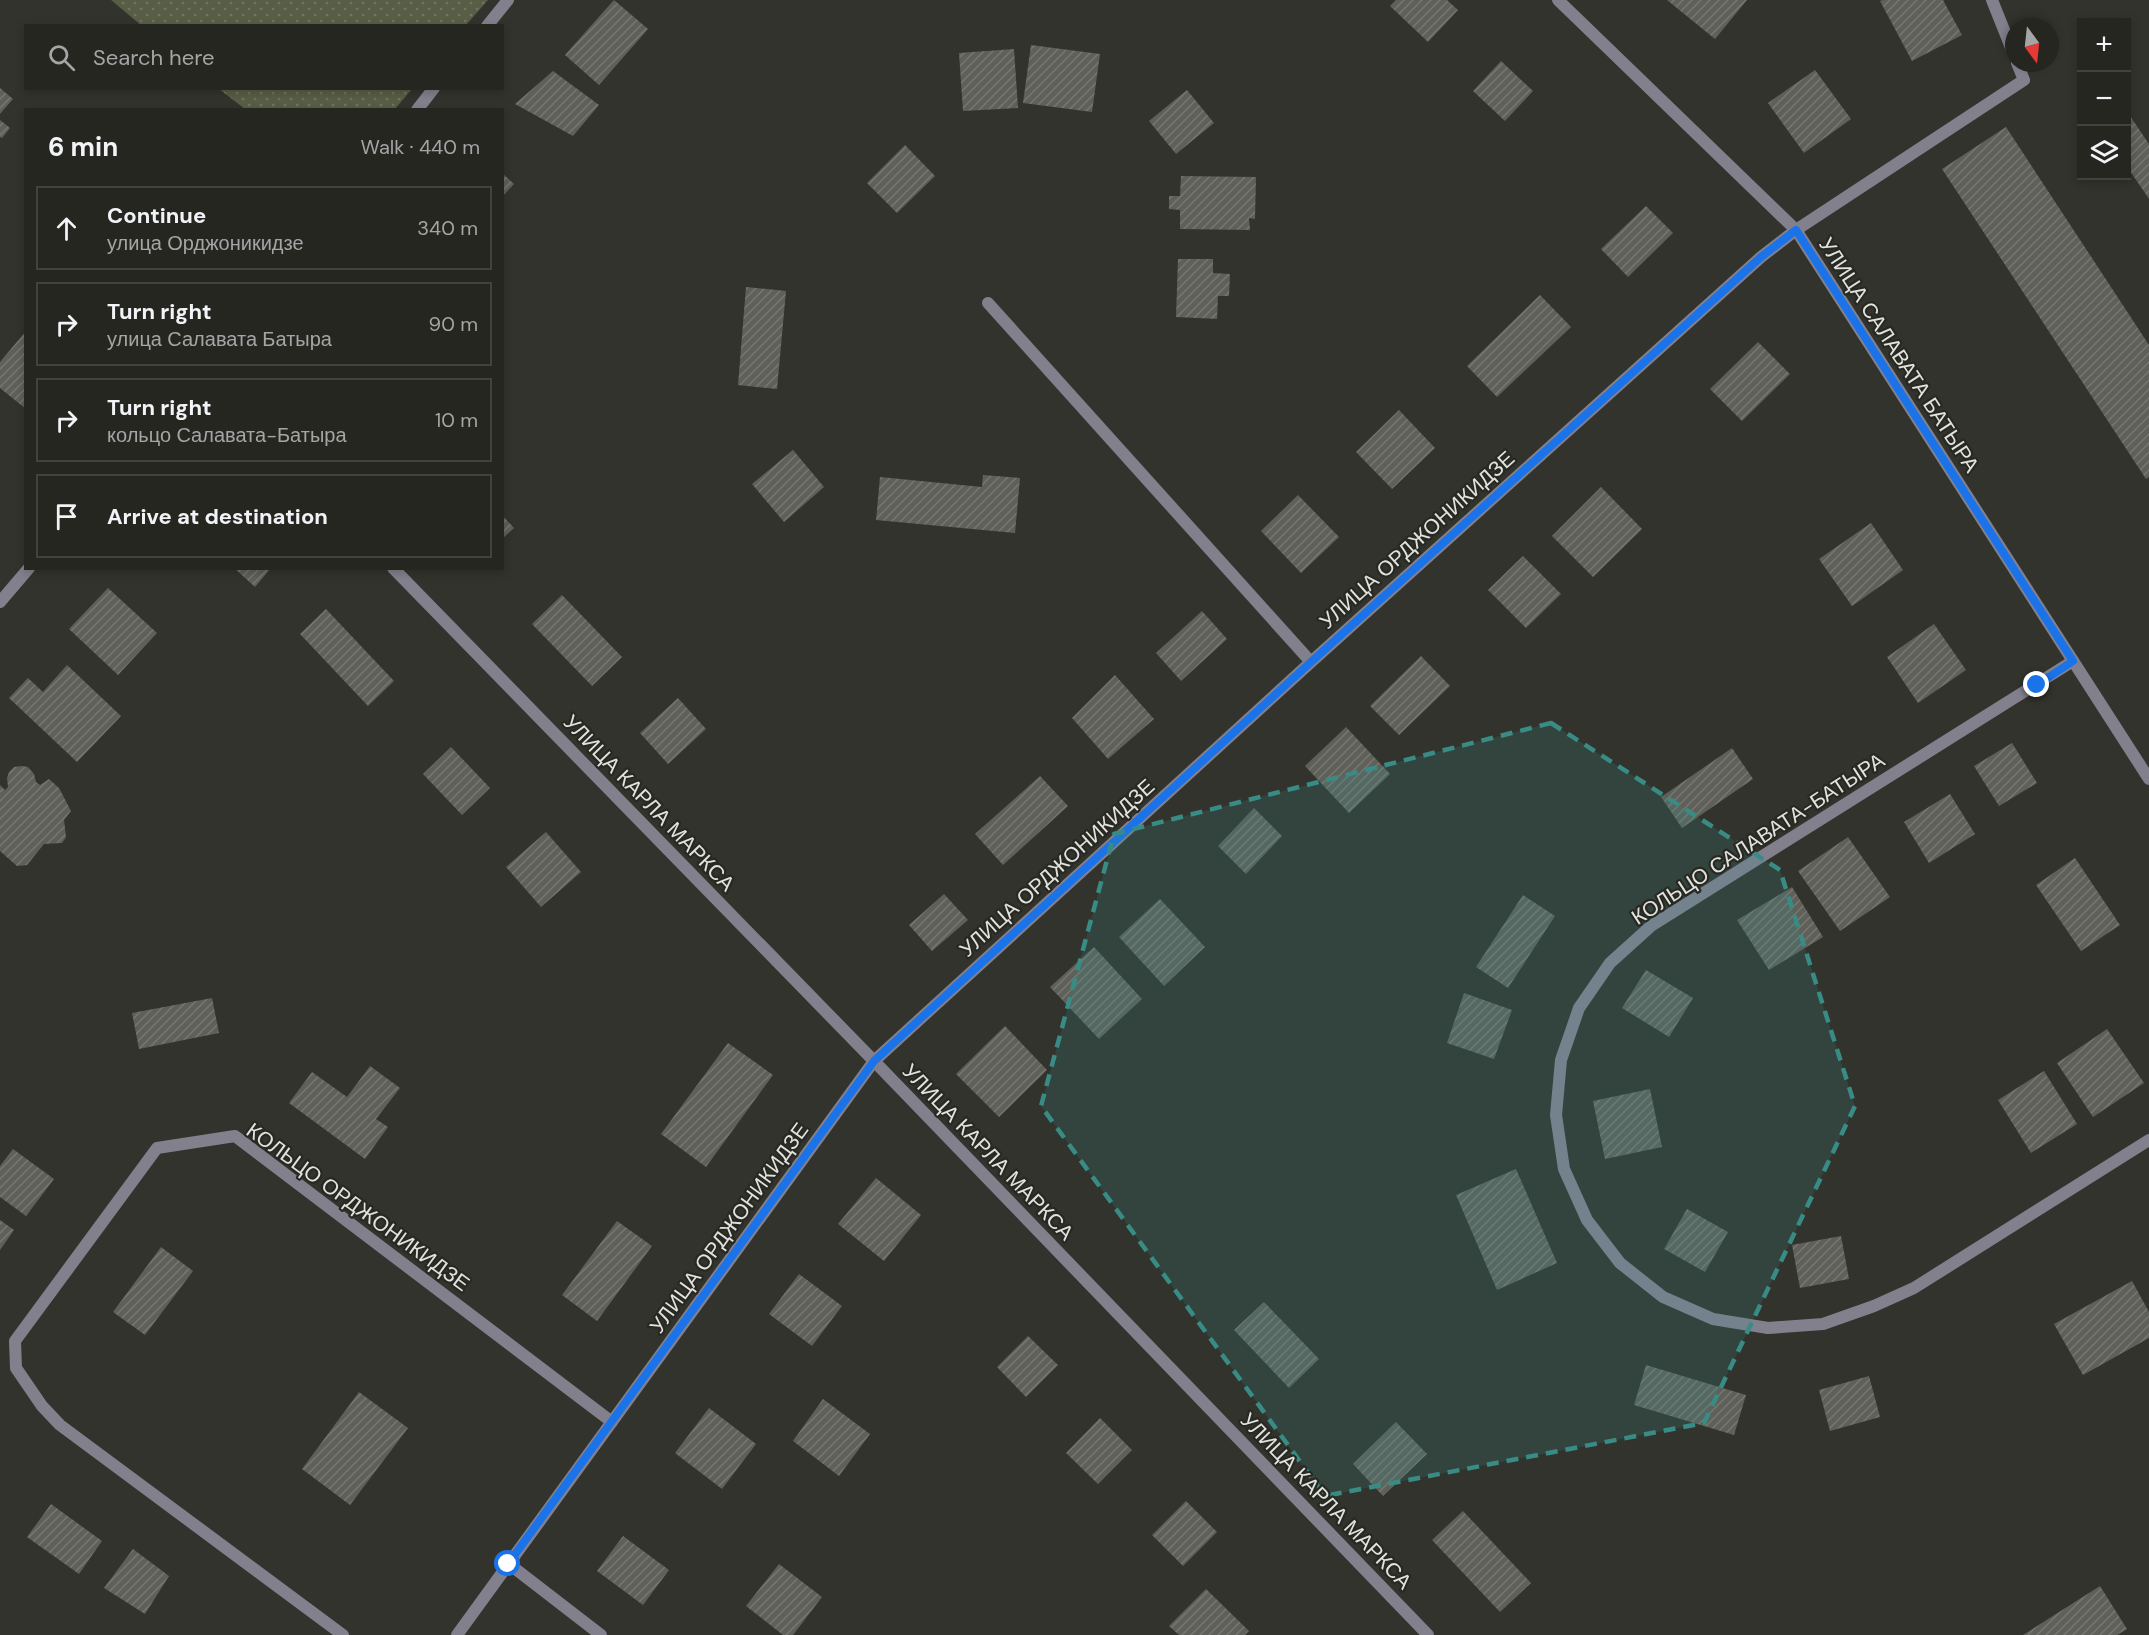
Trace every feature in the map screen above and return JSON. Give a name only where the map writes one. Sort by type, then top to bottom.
[{"type":"street","points":[[489,24],[508,0]]},
{"type":"street","name":"УЛИЦА САЛАВАТА БАТЫРА","points":[[1558,0],[1796,230],[2149,779]]},
{"type":"street","points":[[1992,0],[2005,32]]},
{"type":"street","name":"УЛИЦА ОРДЖОНИКИДЗЕ","points":[[457,1635],[874,1061],[1311,662],[1752,265],[1796,230],[2024,80],[2021,72]]},
{"type":"street","points":[[419,108],[432,90]]},
{"type":"street","points":[[988,303],[1311,662]]},
{"type":"street","points":[[0,602],[27,570]]},
{"type":"street","name":"УЛИЦА КАРЛА МАРКСА","points":[[395,570],[874,1061],[1428,1635]]},
{"type":"street","name":"КОЛЬЦО САЛАВАТА-БАТЫРА","points":[[2073,661],[1651,926],[1610,963],[1579,1008],[1561,1060],[1556,1115],[1564,1169],[1587,1220],[1620,1263],[1663,1297],[1713,1319],[1768,1328],[1822,1324],[1874,1306],[1914,1288],[2149,1140]]},
{"type":"street","name":"КОЛЬЦО ОРДЖОНИКИДЗЕ","points":[[343,1635],[60,1425],[42,1406],[16,1368],[15,1341],[158,1148],[235,1136],[612,1422]]},
{"type":"street","points":[[508,1564],[602,1635]]},
{"type":"highlighted area","points":[[1551,723],[1780,870],[1855,1106],[1704,1423],[1325,1496],[1041,1106],[1114,834]]},
{"type":"green space","points":[[111,0],[488,0],[467,24],[140,24]]},
{"type":"green space","points":[[220,90],[411,90],[396,108],[244,108]]},
{"type":"building","points":[[614,0],[648,29],[599,85],[565,55]]},
{"type":"building","points":[[1396,0],[1447,0],[1458,10],[1428,42],[1390,6]]},
{"type":"building","points":[[1667,0],[1747,0],[1715,39]]},
{"type":"building","points":[[1943,0],[1962,35],[1912,61],[1880,1]]},
{"type":"building","points":[[1031,45],[1100,54],[1092,112],[1023,103]]},
{"type":"building","points":[[1014,49],[1018,108],[963,111],[959,53]]},
{"type":"building","points":[[1501,61],[1533,91],[1505,121],[1473,91]]},
{"type":"building","points":[[1815,70],[1851,119],[1804,153],[1768,103]]},
{"type":"building","points":[[553,71],[599,105],[573,136],[515,104]]},
{"type":"building","points":[[0,88],[13,99],[0,114]]},
{"type":"building","points":[[1187,90],[1214,123],[1176,154],[1149,121]]},
{"type":"building","points":[[2131,117],[2149,144],[2149,199],[2131,172]]},
{"type":"building","points":[[0,120],[10,128],[2,138],[0,137]]},
{"type":"building","points":[[2006,127],[2149,345],[2149,477],[2146,479],[1942,169]]},
{"type":"building","points":[[905,145],[935,176],[897,213],[867,183]]},
{"type":"building","points":[[504,175],[514,184],[504,195]]},
{"type":"building","points":[[1181,176],[1256,177],[1255,219],[1249,218],[1250,230],[1180,229],[1180,210],[1169,209],[1169,196],[1180,196]]},
{"type":"building","points":[[1646,206],[1673,233],[1628,277],[1601,249]]},
{"type":"building","points":[[1178,259],[1213,259],[1213,273],[1230,274],[1229,296],[1218,296],[1217,319],[1176,317]]},
{"type":"building","points":[[746,287],[786,291],[777,389],[738,385]]},
{"type":"building","points":[[1540,295],[1571,327],[1497,397],[1467,366]]},
{"type":"building","points":[[24,333],[24,407],[0,388],[0,362]]},
{"type":"building","points":[[1758,342],[1790,374],[1742,421],[1710,389]]},
{"type":"building","points":[[1399,410],[1435,448],[1392,489],[1356,452]]},
{"type":"building","points":[[793,450],[824,487],[784,522],[752,484]]},
{"type":"building","points":[[983,475],[1020,478],[1015,533],[876,520],[880,477],[982,487]]},
{"type":"building","points":[[1601,487],[1642,529],[1593,577],[1552,536]]},
{"type":"building","points":[[1298,495],[1339,537],[1301,573],[1261,531]]},
{"type":"building","points":[[504,517],[514,528],[504,537]]},
{"type":"building","points":[[1871,523],[1903,570],[1852,606],[1819,559]]},
{"type":"building","points":[[1523,556],[1561,594],[1526,628],[1488,590]]},
{"type":"building","points":[[236,570],[269,570],[255,587]]},
{"type":"building","points":[[108,588],[157,633],[118,675],[69,629]]},
{"type":"building","points":[[562,595],[622,657],[592,686],[532,624]]},
{"type":"building","points":[[326,609],[394,681],[368,706],[300,634]]},
{"type":"building","points":[[1202,611],[1227,639],[1181,681],[1156,653]]},
{"type":"building","points":[[1934,624],[1966,670],[1918,703],[1887,657]]},
{"type":"building","points":[[1421,656],[1450,686],[1399,735],[1370,706]]},
{"type":"building","points":[[67,665],[121,716],[77,762],[9,698],[28,678],[43,692]]},
{"type":"building","points":[[1115,675],[1154,719],[1108,759],[1072,718]]},
{"type":"building","points":[[678,698],[706,729],[668,764],[640,733]]},
{"type":"building","points":[[1346,727],[1390,774],[1349,813],[1305,766]]},
{"type":"building","points":[[2012,743],[2037,783],[1999,806],[1974,766]]},
{"type":"building","points":[[451,747],[490,788],[462,815],[423,774]]},
{"type":"building","points":[[1732,748],[1753,779],[1682,828],[1661,797]]},
{"type":"building","points":[[14,767],[28,767],[40,785],[49,779],[59,788],[71,811],[64,820],[66,837],[62,843],[44,844],[27,865],[17,866],[0,851],[0,785],[5,790],[8,787],[9,772]]},
{"type":"building","points":[[1040,776],[1068,806],[1003,865],[975,834]]},
{"type":"building","points":[[1950,794],[1975,834],[1929,863],[1904,822]]},
{"type":"building","points":[[1254,808],[1282,836],[1246,874],[1218,846]]},
{"type":"building","points":[[546,832],[581,872],[541,907],[506,867]]},
{"type":"building","points":[[1848,837],[1890,897],[1840,931],[1798,871]]},
{"type":"building","points":[[2075,858],[2120,925],[2081,951],[2036,885]]},
{"type":"building","points":[[1792,887],[1823,937],[1769,970],[1737,920]]},
{"type":"building","points":[[944,894],[968,920],[932,951],[909,925]]},
{"type":"building","points":[[1523,895],[1555,916],[1508,988],[1476,967]]},
{"type":"building","points":[[1160,899],[1205,947],[1164,986],[1119,937]]},
{"type":"building","points":[[1094,947],[1142,999],[1099,1039],[1050,987]]},
{"type":"building","points":[[1646,970],[1693,998],[1669,1037],[1622,1008]]},
{"type":"building","points":[[1464,993],[1512,1010],[1494,1059],[1447,1043]]},
{"type":"building","points":[[212,998],[219,1033],[139,1049],[132,1013]]},
{"type":"building","points":[[1005,1026],[1047,1070],[999,1117],[956,1074]]},
{"type":"building","points":[[2107,1029],[2144,1083],[2093,1117],[2057,1063]]},
{"type":"building","points":[[728,1043],[773,1075],[706,1167],[661,1134]]},
{"type":"building","points":[[370,1066],[400,1088],[376,1119],[388,1127],[365,1159],[289,1103],[312,1072],[347,1097]]},
{"type":"building","points":[[2044,1071],[2077,1124],[2031,1153],[1998,1100]]},
{"type":"building","points":[[1650,1089],[1662,1147],[1605,1159],[1593,1101]]},
{"type":"building","points":[[13,1149],[54,1179],[26,1216],[0,1197],[0,1166]]},
{"type":"building","points":[[1516,1169],[1557,1263],[1497,1290],[1456,1195]]},
{"type":"building","points":[[876,1178],[921,1215],[884,1261],[838,1224]]},
{"type":"building","points":[[1687,1209],[1728,1232],[1705,1272],[1664,1249]]},
{"type":"building","points":[[0,1220],[14,1230],[0,1250]]},
{"type":"building","points":[[617,1221],[652,1246],[597,1321],[562,1295]]},
{"type":"building","points":[[1841,1236],[1849,1279],[1800,1288],[1792,1245]]},
{"type":"building","points":[[161,1247],[193,1271],[145,1335],[113,1312]]},
{"type":"building","points":[[799,1274],[842,1306],[812,1346],[769,1314]]},
{"type":"building","points":[[2132,1281],[2149,1312],[2149,1338],[2083,1375],[2054,1324]]},
{"type":"building","points":[[1264,1302],[1319,1359],[1289,1388],[1234,1330]]},
{"type":"building","points":[[1028,1336],[1058,1365],[1026,1397],[997,1367]]},
{"type":"building","points":[[1646,1365],[1746,1395],[1734,1435],[1634,1405]]},
{"type":"building","points":[[1869,1376],[1880,1417],[1830,1431],[1819,1390]]},
{"type":"building","points":[[359,1392],[408,1428],[350,1505],[302,1469]]},
{"type":"building","points":[[823,1399],[870,1434],[839,1476],[793,1441]]},
{"type":"building","points":[[709,1408],[756,1444],[722,1489],[675,1453]]},
{"type":"building","points":[[1100,1418],[1132,1450],[1098,1484],[1066,1453]]},
{"type":"building","points":[[1396,1422],[1427,1454],[1383,1496],[1353,1464]]},
{"type":"building","points":[[1186,1501],[1217,1532],[1183,1566],[1152,1535]]},
{"type":"building","points":[[51,1504],[102,1541],[79,1574],[27,1537]]},
{"type":"building","points":[[1463,1511],[1531,1583],[1500,1612],[1432,1540]]},
{"type":"building","points":[[623,1536],[669,1570],[643,1605],[597,1571]]},
{"type":"building","points":[[133,1549],[169,1576],[145,1614],[104,1588]]},
{"type":"building","points":[[779,1564],[822,1597],[793,1635],[783,1635],[746,1606]]},
{"type":"building","points":[[2100,1586],[2127,1629],[2117,1635],[2023,1635]]},
{"type":"building","points":[[1206,1589],[1249,1631],[1245,1635],[1179,1635],[1169,1626]]},
{"type":"route","points":[[508,1564],[874,1061],[1311,662],[1761,257],[1796,230],[2073,661],[2037,685]]}]
